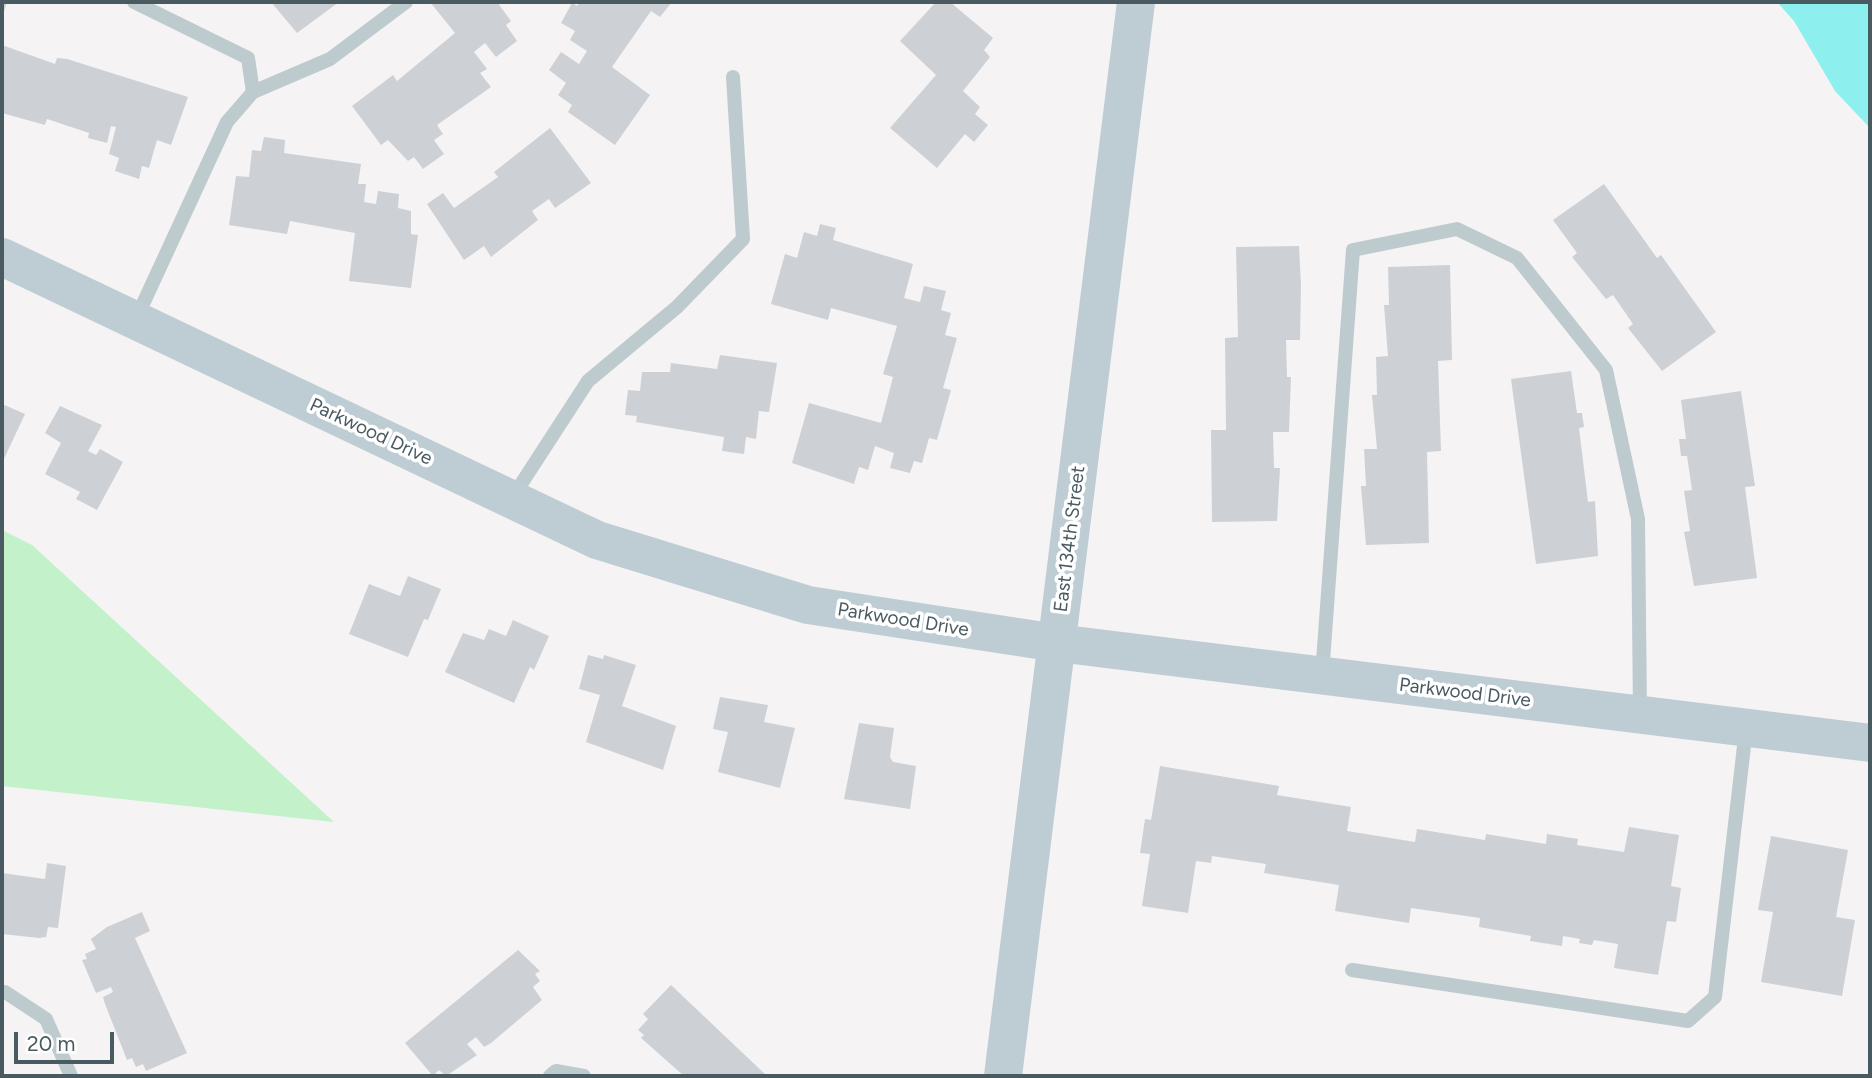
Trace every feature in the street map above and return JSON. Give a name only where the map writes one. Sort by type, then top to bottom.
[{"type":"street","name":"East 134th Street","points":[[1003,1076],[1136,2]]},
{"type":"street","name":"Parkwood Drive","points":[[2,257],[597,540],[808,606],[1057,643],[1870,743]]},
{"type":"lane","points":[[134,2],[248,58],[253,92]]},
{"type":"lane","points":[[135,321],[228,122],[253,92],[330,59],[406,2]]},
{"type":"lane","points":[[511,499],[588,381],[677,307],[743,239],[733,77]]},
{"type":"lane","points":[[1322,675],[1353,250],[1457,229],[1517,257],[1605,370],[1638,519],[1640,714]]},
{"type":"lane","points":[[1352,970],[1688,1021],[1715,997],[1746,727]]},
{"type":"lane","points":[[2,993],[5,992],[46,1019],[71,1076]]},
{"type":"lane","points":[[550,1076],[556,1071],[584,1076]]},
{"type":"green space","points":[[2,530],[32,545],[334,822],[2,786]]},
{"type":"water","points":[[1777,2],[1870,2],[1870,128],[1835,91],[1794,21]]},
{"type":"building","points":[[2,2],[7,2],[2,18]]},
{"type":"building","points":[[271,2],[339,2],[297,33]]},
{"type":"building","points":[[430,2],[497,2],[511,21],[506,25],[517,41],[496,57],[485,43],[474,52],[487,69],[480,73],[491,87],[437,125],[443,134],[434,140],[444,154],[423,169],[414,157],[408,161],[388,140],[381,145],[352,106],[393,75],[397,81],[455,33]]},
{"type":"building","points":[[580,2],[672,2],[660,17],[651,11],[612,67],[650,95],[615,145],[568,112],[572,105],[558,95],[566,83],[549,70],[561,52],[579,64],[587,51],[570,40],[575,31],[561,23],[572,3],[577,6]]},
{"type":"building","points":[[936,2],[950,2],[993,38],[984,50],[990,57],[963,91],[980,107],[975,114],[988,125],[974,142],[965,134],[937,168],[890,128],[936,75],[900,41]]},
{"type":"building","points":[[2,45],[55,64],[57,58],[67,59],[188,97],[171,145],[157,140],[149,168],[142,166],[139,179],[115,171],[119,158],[109,154],[116,127],[111,126],[107,143],[88,138],[89,133],[47,119],[45,125],[2,113]]},
{"type":"building","points":[[550,128],[591,183],[555,208],[549,199],[532,211],[538,220],[491,257],[484,246],[464,260],[427,204],[443,193],[454,208],[498,177],[494,172]]},
{"type":"building","points":[[264,137],[285,140],[284,153],[361,164],[358,184],[366,184],[364,202],[376,204],[378,191],[399,194],[398,208],[411,211],[411,234],[418,235],[411,288],[349,281],[355,233],[290,221],[287,234],[229,225],[236,176],[249,177],[252,150],[261,151]]},
{"type":"building","points":[[1604,184],[1657,258],[1661,255],[1716,332],[1662,371],[1628,328],[1633,324],[1613,295],[1606,299],[1572,257],[1577,253],[1553,220]]},
{"type":"building","points":[[820,224],[836,228],[833,240],[913,264],[904,298],[920,302],[924,286],[946,291],[941,310],[951,313],[945,335],[957,338],[943,388],[951,390],[937,440],[929,438],[922,463],[914,461],[910,473],[890,468],[894,453],[875,446],[868,470],[859,467],[854,484],[792,463],[809,403],[881,423],[893,377],[883,374],[897,326],[831,308],[828,320],[771,304],[785,254],[797,258],[804,232],[817,236]]},
{"type":"building","points":[[1299,246],[1300,340],[1286,340],[1287,377],[1291,377],[1289,432],[1273,432],[1274,468],[1280,468],[1277,521],[1212,522],[1211,430],[1226,430],[1225,338],[1238,337],[1236,247]]},
{"type":"building","points":[[1450,265],[1452,360],[1438,361],[1441,451],[1427,452],[1429,543],[1366,545],[1361,486],[1366,486],[1364,449],[1377,449],[1372,395],[1377,395],[1376,357],[1388,356],[1384,305],[1389,305],[1388,267]]},
{"type":"building","points":[[720,355],[777,363],[769,412],[759,411],[756,439],[746,437],[744,454],[722,451],[724,437],[636,422],[637,416],[625,415],[628,390],[640,391],[642,372],[670,372],[671,363],[717,369]]},
{"type":"building","points":[[1571,371],[1577,413],[1582,413],[1584,427],[1579,428],[1588,502],[1595,501],[1598,556],[1536,564],[1511,379]]},
{"type":"building","points":[[1741,391],[1755,486],[1745,487],[1757,578],[1694,586],[1684,532],[1690,531],[1684,491],[1692,490],[1687,456],[1681,456],[1679,439],[1686,439],[1681,400]]},
{"type":"building","points":[[2,404],[25,414],[2,463]]},
{"type":"building","points":[[60,406],[102,425],[88,451],[96,455],[100,449],[123,462],[97,510],[76,499],[80,492],[45,474],[61,443],[45,433]]},
{"type":"building","points":[[408,576],[441,589],[428,620],[424,619],[408,657],[349,634],[369,584],[400,596]]},
{"type":"building","points":[[513,620],[549,636],[534,670],[530,667],[514,703],[445,672],[463,633],[484,640],[489,629],[506,636]]},
{"type":"building","points":[[588,655],[603,659],[604,655],[636,665],[622,706],[676,726],[663,770],[586,742],[600,695],[579,689]]},
{"type":"building","points":[[720,697],[768,705],[764,722],[795,728],[780,788],[718,772],[728,732],[713,729]]},
{"type":"building","points":[[859,723],[894,728],[890,757],[893,762],[916,766],[910,809],[844,799]]},
{"type":"building","points":[[1160,766],[1279,786],[1277,795],[1351,807],[1347,831],[1415,842],[1417,829],[1485,840],[1486,834],[1546,844],[1547,834],[1578,839],[1577,845],[1624,852],[1629,827],[1679,835],[1671,886],[1681,888],[1676,922],[1667,921],[1658,975],[1614,968],[1618,944],[1594,940],[1592,945],[1579,943],[1580,939],[1563,936],[1562,946],[1530,941],[1531,936],[1479,927],[1480,918],[1411,908],[1409,923],[1335,911],[1339,885],[1264,873],[1266,864],[1212,856],[1211,863],[1196,861],[1188,913],[1142,906],[1150,854],[1140,853],[1145,819],[1151,820]]},
{"type":"building","points":[[1771,836],[1848,850],[1836,917],[1855,920],[1842,996],[1761,982],[1773,912],[1758,910]]},
{"type":"building","points":[[47,863],[66,866],[58,928],[48,927],[46,937],[39,938],[2,934],[2,873],[45,879]]},
{"type":"building","points":[[142,912],[150,931],[135,938],[187,1053],[146,1071],[143,1064],[136,1067],[132,1058],[127,1060],[103,997],[113,992],[111,987],[96,993],[82,960],[87,959],[85,954],[96,949],[91,939],[107,927]]},
{"type":"building","points":[[518,950],[540,971],[535,974],[540,981],[533,987],[542,1000],[491,1043],[484,1047],[476,1037],[467,1044],[477,1055],[446,1076],[439,1070],[433,1076],[405,1043]]},
{"type":"building","points":[[671,985],[767,1076],[684,1076],[641,1038],[644,1035],[638,1030],[648,1019],[643,1014]]}]
